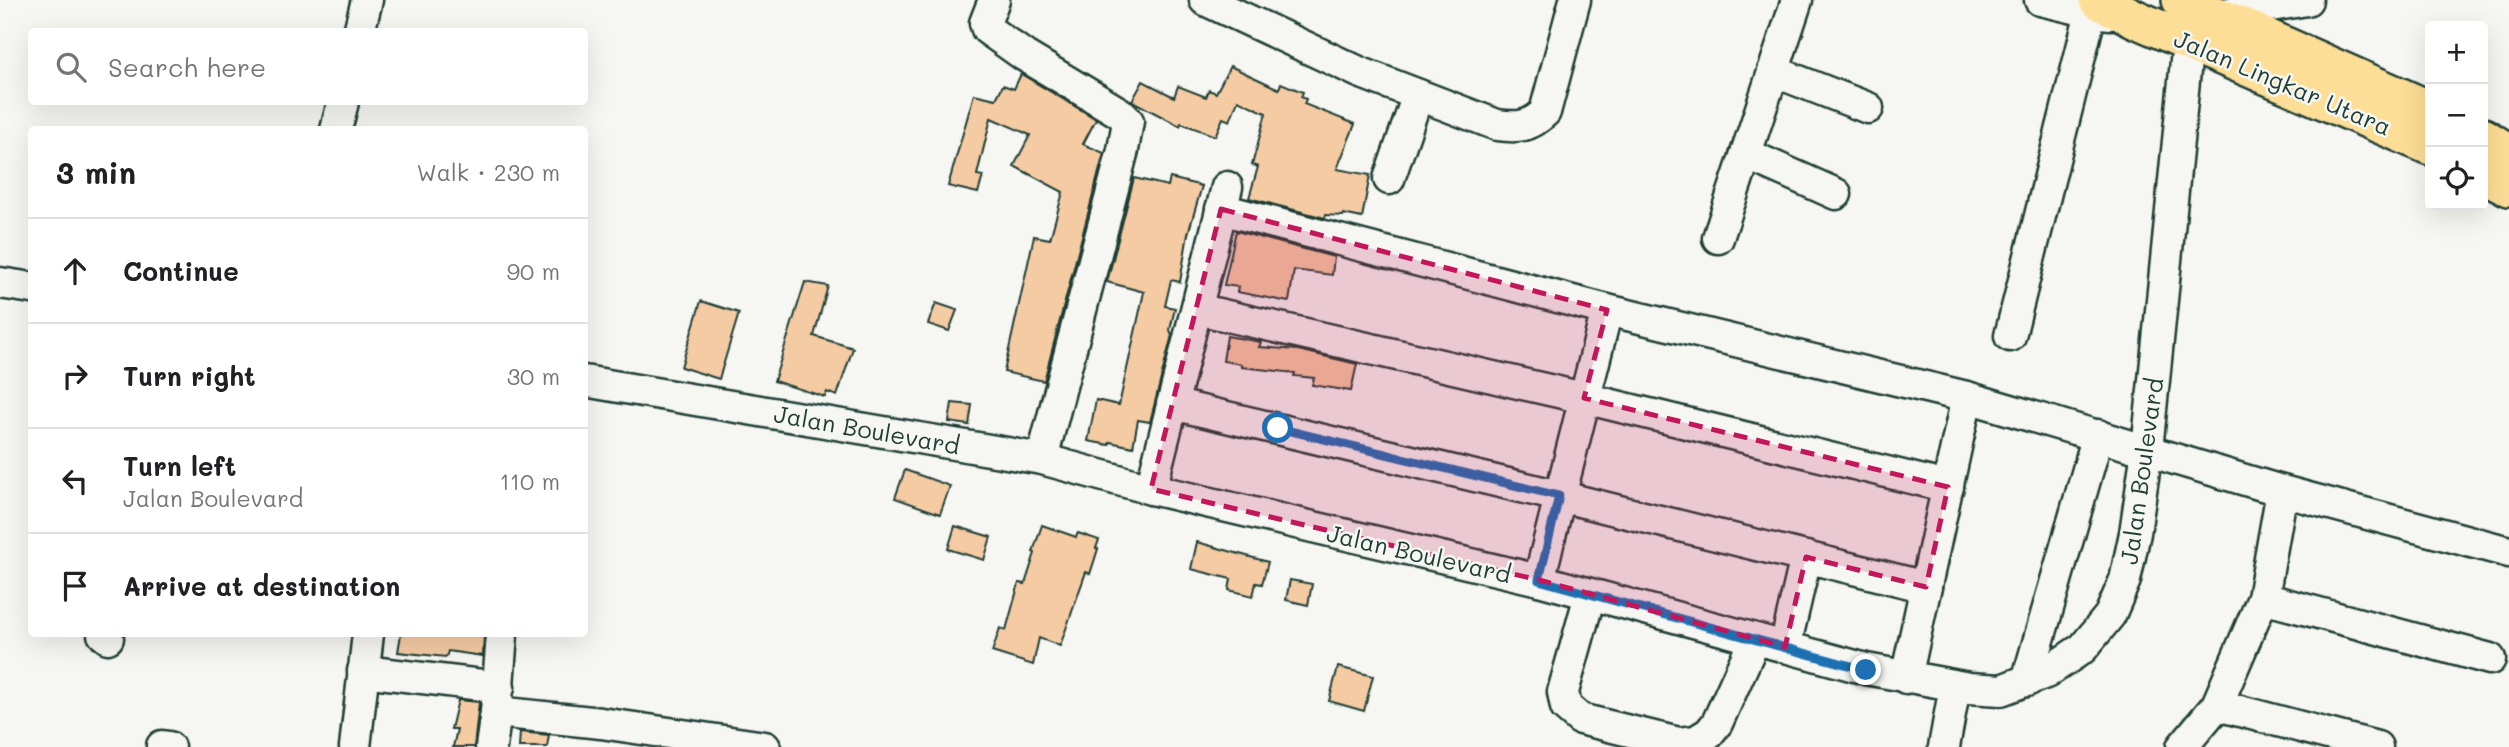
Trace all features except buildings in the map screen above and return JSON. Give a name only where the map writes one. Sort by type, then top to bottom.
[{"type":"main road","name":"Jalan Lingkar Utara","points":[[2095,6],[2136,19],[2194,12],[2376,104],[2425,142]]},
{"type":"main road","name":"Jalan Lingkar Utara","points":[[2376,104],[2425,109]]},
{"type":"main road","points":[[2488,141],[2509,153]]},
{"type":"main road","points":[[2488,176],[2509,187]]},
{"type":"street","points":[[360,28],[367,0]]},
{"type":"street","points":[[994,0],[985,23],[987,29],[1025,56],[1120,113],[1127,118],[1128,124],[1042,459]]},
{"type":"street","points":[[1205,0],[1359,72],[1497,125],[1512,127],[1534,123],[1545,112],[1575,0]]},
{"type":"street","points":[[1718,238],[1797,0]]},
{"type":"street","points":[[2010,337],[2095,6],[2040,0]]},
{"type":"street","points":[[2194,12],[2307,0]]},
{"type":"street","name":"Jalan Boulevard","points":[[588,382],[1042,459],[1151,489],[1539,580],[1866,670],[1955,686],[2001,690],[2046,673],[2083,648],[2110,615],[2125,580],[2147,450],[2194,12]]},
{"type":"street","points":[[1773,71],[1868,108]]},
{"type":"street","points":[[1389,179],[1418,95]]},
{"type":"street","points":[[337,126],[342,105]]},
{"type":"street","points":[[1746,154],[1836,194]]},
{"type":"street","points":[[1151,489],[1224,198],[1607,310],[1967,397],[2282,491],[2509,552]]},
{"type":"street","points":[[0,282],[28,287]]},
{"type":"street","points":[[1197,309],[1584,398],[1948,487]]},
{"type":"street","points":[[1539,580],[1607,310]]},
{"type":"street","points":[[1906,678],[1967,397]]},
{"type":"street","points":[[1172,404],[1926,587]]},
{"type":"street","points":[[2027,681],[2098,435]]},
{"type":"street","points":[[2182,747],[2217,705],[2263,598],[2282,491]]},
{"type":"street","points":[[1785,647],[1806,557]]},
{"type":"street","points":[[1590,594],[1563,692],[1566,708],[1580,719],[1688,745],[1703,737],[1717,723],[1755,639]]},
{"type":"street","points":[[2263,598],[2490,659]]},
{"type":"street","points":[[355,747],[368,637]]},
{"type":"street","points":[[491,747],[502,637]]},
{"type":"street","points":[[363,671],[497,700],[600,735],[765,747]]},
{"type":"street","points":[[1944,747],[1955,686]]},
{"type":"street","points":[[2217,705],[2377,747]]},
{"type":"street","points":[[162,746],[169,747]]},
{"type":"highlighted area","points":[[1221,209],[1607,310],[1584,398],[1948,487],[1926,587],[1806,557],[1785,647],[1539,580],[1151,489]]},
{"type":"route","points":[[1278,428],[1559,496],[1539,580],[1866,670]]}]
